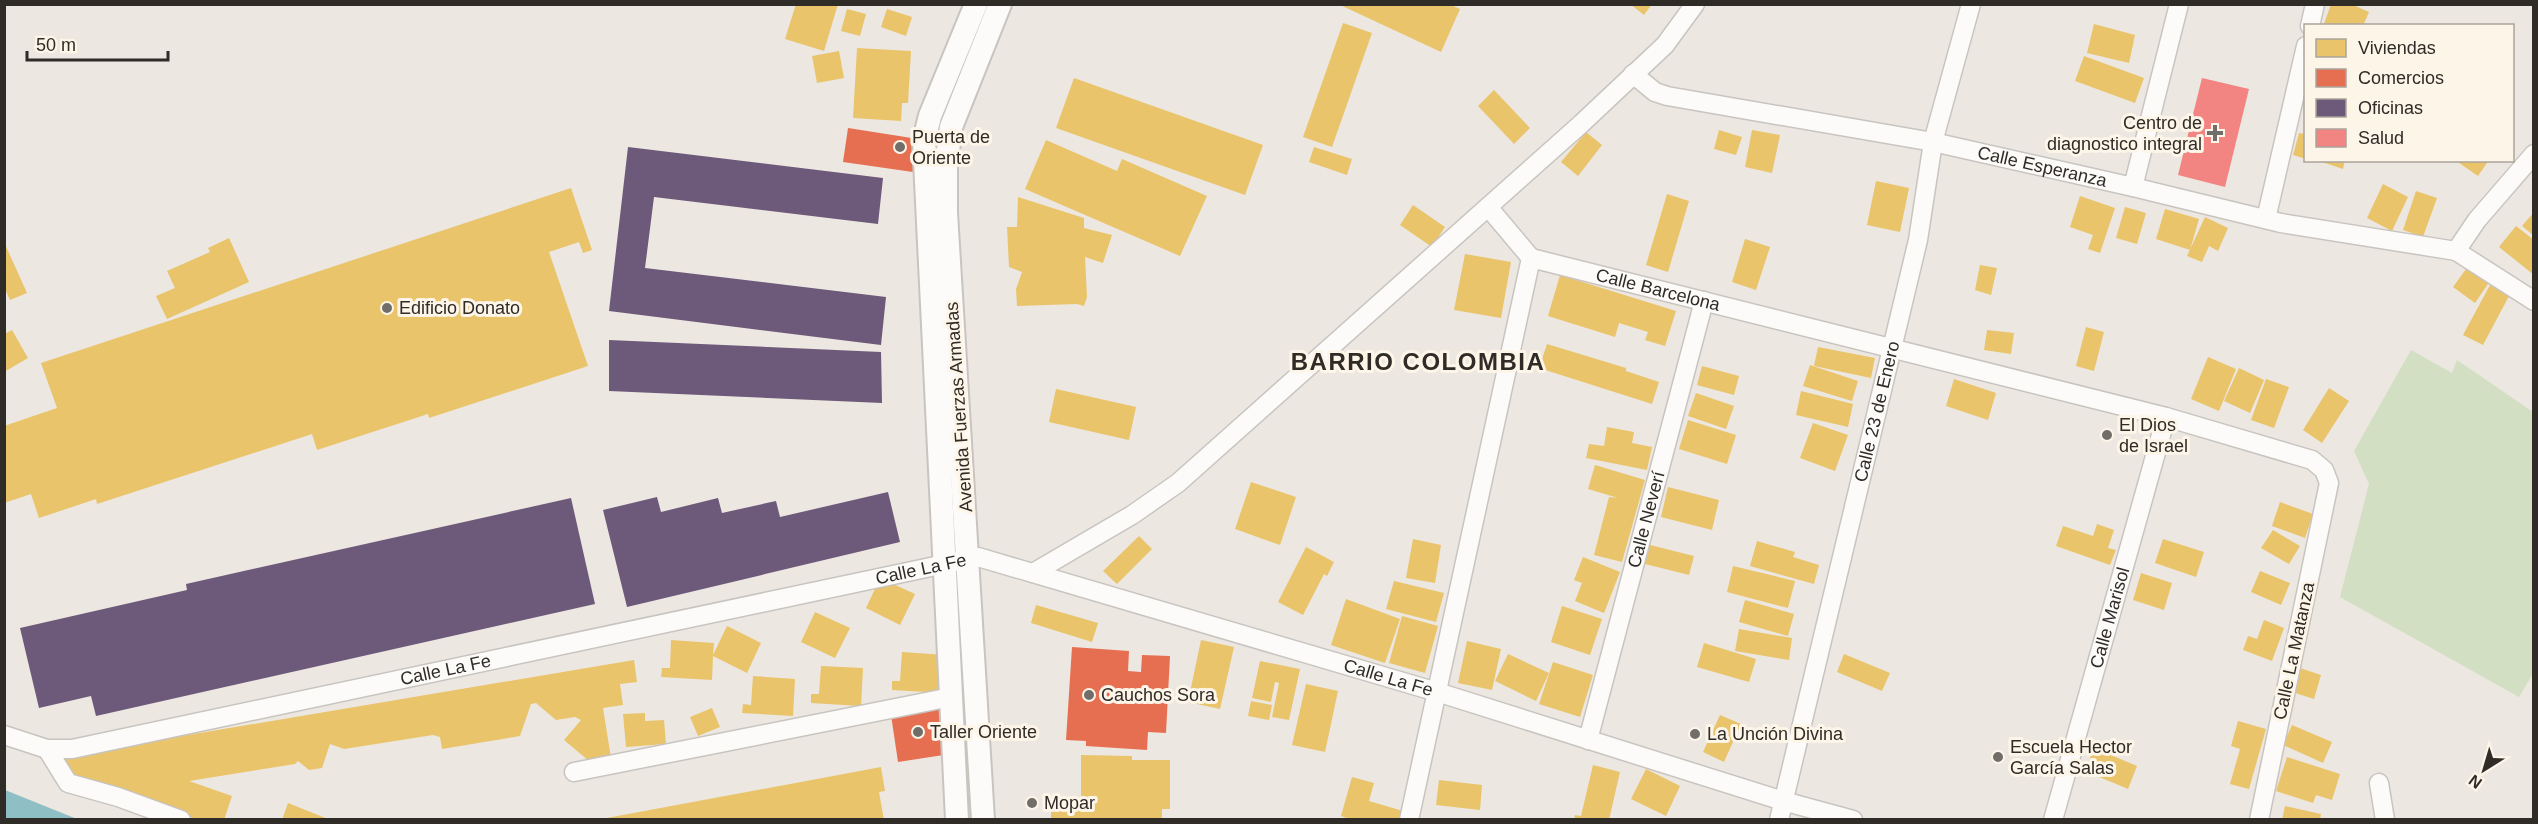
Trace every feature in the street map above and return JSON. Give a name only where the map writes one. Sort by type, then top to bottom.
[{"type":"street","name":"Avenida Fuerzas Armadas","points":[[957,819],[924,140],[930,116],[976,4]]},
{"type":"street","name":"Avenida Fuerzas Armadas","points":[[983,819],[946,213],[946,166],[951,127],[1000,4]]},
{"type":"street","points":[[1033,573],[1132,515],[1178,483],[1488,207],[1665,45],[1695,4]]},
{"type":"street","name":"Calle 23 de Enero","points":[[1779,819],[1918,240],[1933,142],[1971,4]]},
{"type":"street","points":[[2133,187],[2179,4]]},
{"type":"street","points":[[2310,24],[2315,4]]},
{"type":"street","points":[[2266,219],[2304,55]]},
{"type":"street","name":"Calle Esperanza","points":[[1633,74],[1655,92],[1667,96],[1933,142],[2266,219],[2456,251],[2534,302]]},
{"type":"street","points":[[2456,251],[2477,220],[2534,154]]},
{"type":"street","points":[[1409,819],[1531,258],[1488,207]]},
{"type":"street","name":"Calle Barcelona","points":[[1531,258],[2166,417],[2312,460],[2324,470],[2329,483]]},
{"type":"street","name":"Calle Neverí","points":[[1588,740],[1704,301]]},
{"type":"street","name":"Calle Marisol","points":[[2053,819],[2166,417]]},
{"type":"street","name":"Calle La Matanza","points":[[2259,819],[2329,483]]},
{"type":"street","name":"Calle La Fe","points":[[4,735],[47,749],[72,749],[978,557],[1437,692],[1783,801],[1853,819]]},
{"type":"street","points":[[574,772],[951,697]]},
{"type":"street","points":[[47,749],[68,783],[182,819]]},
{"type":"street","points":[[2379,783],[2385,819]]},
{"type":"green space","points":[[2411,350],[2452,373],[2457,360],[2533,412],[2534,672],[2519,697],[2340,597],[2369,484],[2354,451]]},
{"type":"water","points":[[5,790],[77,819],[5,819]]},
{"type":"building: Viviendas","points":[[796,4],[838,4],[824,51],[785,39]]},
{"type":"building: Viviendas","points":[[1338,4],[1449,4],[1460,9],[1441,52]]},
{"type":"building: Viviendas","points":[[1630,4],[1652,4],[1644,15]]},
{"type":"building: Viviendas","points":[[2331,4],[2351,4],[2369,12],[2364,24],[2324,24]]},
{"type":"building: Viviendas","points":[[847,9],[866,14],[860,36],[841,31]]},
{"type":"building: Viviendas","points":[[887,9],[912,17],[906,36],[881,27]]},
{"type":"building: Viviendas","points":[[1343,23],[1372,33],[1332,147],[1303,137]]},
{"type":"building: Viviendas","points":[[2094,24],[2135,35],[2129,63],[2087,53]]},
{"type":"building: Viviendas","points":[[857,48],[911,51],[908,103],[902,103],[901,121],[853,118]]},
{"type":"building: Viviendas","points":[[839,51],[844,78],[817,83],[812,56]]},
{"type":"building: Viviendas","points":[[2084,56],[2144,78],[2135,103],[2075,81]]},
{"type":"building: Viviendas","points":[[1074,78],[1263,145],[1245,195],[1056,128]]},
{"type":"building: Viviendas","points":[[1494,90],[1530,128],[1514,144],[1478,106]]},
{"type":"building: Viviendas","points":[[1719,130],[1742,137],[1736,155],[1714,149]]},
{"type":"building: Viviendas","points":[[1752,130],[1780,135],[1772,173],[1745,167]]},
{"type":"building: Viviendas","points":[[1586,132],[1602,145],[1578,176],[1561,162]]},
{"type":"building: Viviendas","points":[[2299,133],[2304,134],[2304,158],[2293,155]]},
{"type":"building: Viviendas","points":[[1046,140],[1117,171],[1122,159],[1207,196],[1180,256],[1025,189]]},
{"type":"building: Viviendas","points":[[1314,147],[1352,159],[1347,175],[1309,162]]},
{"type":"building: Viviendas","points":[[2322,162],[2345,162],[2343,169]]},
{"type":"building: Viviendas","points":[[2458,162],[2488,162],[2478,176]]},
{"type":"building: Viviendas","points":[[1876,181],[1909,188],[1900,232],[1867,225]]},
{"type":"building: Viviendas","points":[[2383,184],[2408,197],[2392,231],[2367,218]]},
{"type":"building: Viviendas","name":"Edificio Donato","points":[[571,188],[592,250],[583,253],[579,242],[549,252],[588,366],[429,418],[428,414],[317,450],[312,434],[97,504],[96,499],[39,518],[31,494],[4,503],[4,426],[57,408],[41,363]]},
{"type":"building: Viviendas","points":[[2416,191],[2437,198],[2423,237],[2403,230]]},
{"type":"building: Viviendas","points":[[1667,194],[1689,201],[1668,272],[1646,265]]},
{"type":"building: Viviendas","points":[[2080,196],[2115,208],[2100,253],[2088,249],[2093,235],[2070,227]]},
{"type":"building: Viviendas","points":[[1018,197],[1084,218],[1084,228],[1112,235],[1103,263],[1085,257],[1087,297],[1084,306],[1077,304],[1017,306],[1016,289],[1022,272],[1009,267],[1007,227],[1017,227]]},
{"type":"building: Viviendas","points":[[1413,205],[1445,227],[1432,247],[1400,225]]},
{"type":"building: Viviendas","points":[[2125,207],[2146,213],[2137,244],[2116,238]]},
{"type":"building: Viviendas","points":[[2165,209],[2199,219],[2190,250],[2156,239]]},
{"type":"building: Viviendas","points":[[2534,212],[2534,236],[2522,226]]},
{"type":"building: Viviendas","points":[[2205,217],[2228,228],[2218,251],[2209,246],[2202,262],[2187,256]]},
{"type":"building: Viviendas","points":[[2516,226],[2534,240],[2534,275],[2499,247]]},
{"type":"building: Viviendas","points":[[229,238],[249,282],[167,319],[156,296],[175,288],[167,271],[210,252],[208,248]]},
{"type":"building: Viviendas","points":[[1745,239],[1770,247],[1756,290],[1732,282]]},
{"type":"building: Viviendas","points":[[4,242],[27,293],[10,300],[4,287]]},
{"type":"building: Viviendas","points":[[1465,254],[1511,262],[1501,318],[1454,310]]},
{"type":"building: Viviendas","points":[[1980,265],[1997,268],[1991,295],[1975,290]]},
{"type":"building: Viviendas","points":[[2469,265],[2490,281],[2475,303],[2453,287]]},
{"type":"building: Viviendas","points":[[1560,275],[1676,311],[1665,346],[1645,340],[1648,332],[1619,323],[1615,337],[1548,316]]},
{"type":"building: Viviendas","points":[[2490,285],[2509,296],[2483,345],[2463,335]]},
{"type":"building: Viviendas","points":[[2086,327],[2104,332],[2094,371],[2076,366]]},
{"type":"building: Viviendas","points":[[12,330],[28,358],[4,372],[4,334]]},
{"type":"building: Viviendas","points":[[1987,330],[2014,333],[2011,354],[1984,350]]},
{"type":"building: Viviendas","points":[[1547,344],[1626,368],[1626,371],[1659,382],[1652,404],[1539,368]]},
{"type":"building: Viviendas","points":[[1818,347],[1875,358],[1871,378],[1814,366]]},
{"type":"building: Viviendas","points":[[2208,357],[2236,369],[2219,411],[2191,399]]},
{"type":"building: Viviendas","points":[[1810,365],[1858,381],[1852,401],[1803,386]]},
{"type":"building: Viviendas","points":[[1702,366],[1739,376],[1734,395],[1697,385]]},
{"type":"building: Viviendas","points":[[2239,368],[2264,380],[2250,413],[2224,401]]},
{"type":"building: Viviendas","points":[[1954,379],[1996,393],[1988,420],[1946,406]]},
{"type":"building: Viviendas","points":[[2266,379],[2289,387],[2274,428],[2251,420]]},
{"type":"building: Viviendas","points":[[2329,388],[2349,401],[2322,443],[2303,430]]},
{"type":"building: Viviendas","points":[[1056,389],[1136,407],[1129,440],[1049,422]]},
{"type":"building: Viviendas","points":[[1801,391],[1853,404],[1848,427],[1796,415]]},
{"type":"building: Viviendas","points":[[1696,393],[1734,406],[1726,429],[1688,416]]},
{"type":"building: Viviendas","points":[[1688,420],[1736,435],[1727,464],[1679,449]]},
{"type":"building: Viviendas","points":[[1813,423],[1848,435],[1835,471],[1800,458]]},
{"type":"building: Viviendas","points":[[1607,427],[1634,432],[1632,443],[1652,447],[1647,470],[1586,458],[1589,444],[1604,446]]},
{"type":"building: Viviendas","points":[[1595,465],[1645,480],[1622,562],[1594,555],[1609,497],[1618,498],[1588,489]]},
{"type":"building: Viviendas","points":[[1251,482],[1296,497],[1280,545],[1235,529]]},
{"type":"building: Viviendas","points":[[1668,487],[1719,500],[1712,530],[1661,517]]},
{"type":"building: Viviendas","points":[[2280,502],[2313,514],[2305,538],[2272,526]]},
{"type":"building: Viviendas","points":[[2097,524],[2114,530],[2108,548],[2116,550],[2110,565],[2056,546],[2063,526],[2093,536]]},
{"type":"building: Viviendas","points":[[2273,530],[2300,546],[2289,564],[2261,548]]},
{"type":"building: Viviendas","points":[[1139,536],[1152,549],[1117,584],[1103,571]]},
{"type":"building: Viviendas","points":[[1413,539],[1441,545],[1435,583],[1406,578]]},
{"type":"building: Viviendas","points":[[2163,539],[2204,552],[2196,577],[2155,563]]},
{"type":"building: Viviendas","points":[[1757,541],[1795,552],[1793,557],[1819,565],[1814,584],[1750,566]]},
{"type":"building: Viviendas","points":[[1650,545],[1694,556],[1689,575],[1645,564]]},
{"type":"building: Viviendas","points":[[1306,547],[1334,562],[1327,576],[1324,574],[1303,615],[1278,602]]},
{"type":"building: Viviendas","points":[[1583,557],[1620,572],[1604,613],[1575,601],[1582,583],[1574,580]]},
{"type":"building: Viviendas","points":[[1733,566],[1795,581],[1788,608],[1727,592]]},
{"type":"building: Viviendas","points":[[2260,571],[2290,583],[2281,605],[2251,592]]},
{"type":"building: Viviendas","points":[[2141,573],[2172,583],[2164,610],[2133,600]]},
{"type":"building: Viviendas","points":[[880,578],[915,594],[900,625],[866,608]]},
{"type":"building: Viviendas","points":[[1394,581],[1444,593],[1436,622],[1386,609]]},
{"type":"building: Viviendas","points":[[1346,599],[1400,619],[1385,663],[1331,645]]},
{"type":"building: Viviendas","points":[[1745,600],[1794,614],[1788,636],[1739,622]]},
{"type":"building: Viviendas","points":[[1036,605],[1098,623],[1092,642],[1031,623]]},
{"type":"building: Viviendas","points":[[1562,606],[1602,619],[1590,655],[1551,642]]},
{"type":"building: Viviendas","points":[[815,612],[850,628],[835,658],[801,642]]},
{"type":"building: Viviendas","points":[[1402,616],[1438,626],[1425,673],[1389,663]]},
{"type":"building: Viviendas","points":[[2264,620],[2284,628],[2272,661],[2243,650],[2248,636],[2257,639]]},
{"type":"building: Viviendas","points":[[727,626],[761,643],[747,673],[713,656],[712,680],[661,677],[662,668],[670,668],[671,640],[714,643],[713,655]]},
{"type":"building: Viviendas","points":[[1739,629],[1792,638],[1789,660],[1735,651]]},
{"type":"building: Viviendas","points":[[1201,640],[1234,647],[1220,709],[1188,702]]},
{"type":"building: Viviendas","points":[[1467,641],[1501,649],[1492,690],[1458,683]]},
{"type":"building: Viviendas","points":[[1704,643],[1756,659],[1749,682],[1697,667]]},
{"type":"building: Viviendas","points":[[902,652],[945,655],[942,693],[892,690],[892,681],[900,681]]},
{"type":"building: Viviendas","points":[[1508,654],[1549,673],[1536,701],[1495,681]]},
{"type":"building: Viviendas","points":[[1844,654],[1890,673],[1882,691],[1837,672]]},
{"type":"building: Viviendas","points":[[634,660],[637,682],[620,684],[623,705],[603,708],[611,758],[589,761],[564,740],[581,720],[575,717],[556,720],[536,703],[531,704],[520,736],[442,749],[440,737],[433,735],[344,749],[330,744],[322,768],[309,770],[298,761],[295,764],[189,781],[232,796],[224,820],[198,820],[65,771],[60,760],[75,754]]},
{"type":"building: Viviendas","points":[[1260,661],[1300,669],[1289,720],[1272,717],[1279,683],[1275,682],[1271,702],[1252,698]]},
{"type":"building: Viviendas","points":[[1553,662],[1593,675],[1580,717],[1539,704]]},
{"type":"building: Viviendas","points":[[821,666],[863,668],[861,706],[811,703],[811,694],[819,694]]},
{"type":"building: Viviendas","points":[[2300,668],[2321,675],[2314,699],[2292,692]]},
{"type":"building: Viviendas","points":[[753,676],[795,679],[793,716],[742,713],[743,704],[751,705]]},
{"type":"building: Viviendas","points":[[1306,684],[1338,691],[1325,752],[1292,745]]},
{"type":"building: Viviendas","points":[[1251,701],[1272,705],[1269,720],[1248,716]]},
{"type":"building: Viviendas","points":[[712,708],[720,727],[698,736],[690,717]]},
{"type":"building: Viviendas","points":[[645,713],[645,721],[664,720],[666,744],[626,747],[623,714]]},
{"type":"building: Viviendas","points":[[1720,715],[1741,724],[1724,762],[1703,752]]},
{"type":"building: Viviendas","points":[[2238,721],[2266,729],[2249,789],[2230,784],[2240,749],[2231,746]]},
{"type":"building: Viviendas","points":[[2292,725],[2332,742],[2323,763],[2283,745]]},
{"type":"building: Viviendas","points":[[2094,748],[2137,766],[2128,789],[2085,771]]},
{"type":"building: Viviendas","points":[[1081,755],[1132,756],[1132,760],[1170,760],[1170,809],[1162,809],[1162,820],[1051,820],[1051,803],[1081,803]]},
{"type":"building: Viviendas","points":[[2287,757],[2340,774],[2332,800],[2316,795],[2313,803],[2276,791]]},
{"type":"building: Viviendas","points":[[1593,765],[1620,772],[1609,820],[1574,820],[1575,815],[1581,816]]},
{"type":"building: Viviendas","points":[[881,767],[885,791],[879,792],[884,820],[596,820]]},
{"type":"building: Viviendas","points":[[1646,769],[1680,786],[1666,816],[1631,799]]},
{"type":"building: Viviendas","points":[[1352,777],[1374,783],[1369,801],[1403,811],[1401,820],[1352,820],[1341,816]]},
{"type":"building: Viviendas","points":[[1439,780],[1482,785],[1480,810],[1436,805]]},
{"type":"building: Viviendas","points":[[288,803],[328,819],[328,820],[282,820]]},
{"type":"building: Viviendas","points":[[2285,806],[2321,814],[2320,820],[2282,820]]},
{"type":"building: Comercios","points":[[848,128],[918,139],[913,172],[843,162]]},
{"type":"building: Comercios","points":[[1072,647],[1129,651],[1128,671],[1141,672],[1142,655],[1170,656],[1166,733],[1148,732],[1147,750],[1086,746],[1086,741],[1066,740]]},
{"type":"building: Comercios","points":[[943,708],[950,754],[898,762],[891,715]]},
{"type":"building: Oficinas","points":[[628,147],[883,178],[878,224],[654,197],[645,268],[886,297],[881,345],[609,311]]},
{"type":"building: Oficinas","points":[[609,340],[881,352],[882,403],[609,391]]},
{"type":"building: Oficinas","points":[[888,492],[900,542],[627,607],[603,510],[657,497],[661,512],[718,498],[722,513],[776,501],[780,517]]},
{"type":"building: Oficinas","points":[[571,498],[595,604],[96,716],[91,696],[39,708],[20,628],[187,590],[186,584]]},
{"type":"building: Salud","points":[[2202,78],[2249,89],[2225,187],[2178,175]]},
{"type":"place","name":"Centro de diagnostico integral","points":[[2215,133]]},
{"type":"place","name":"Puerta de Oriente","points":[[900,147]]},
{"type":"place","name":"Edificio Donato","points":[[387,308]]},
{"type":"place","name":"El Dios de Israel","points":[[2107,435]]},
{"type":"place","name":"Cauchos Sora","points":[[1089,695]]},
{"type":"place","name":"Taller Oriente","points":[[918,732]]},
{"type":"place","name":"La Unción Divina","points":[[1695,734]]},
{"type":"place","name":"Escuela Hector García Salas","points":[[1998,757]]},
{"type":"place","name":"Mopar","points":[[1032,803]]},
{"type":"district","name":"BARRIO COLOMBIA","points":[[1418,362]]}]
